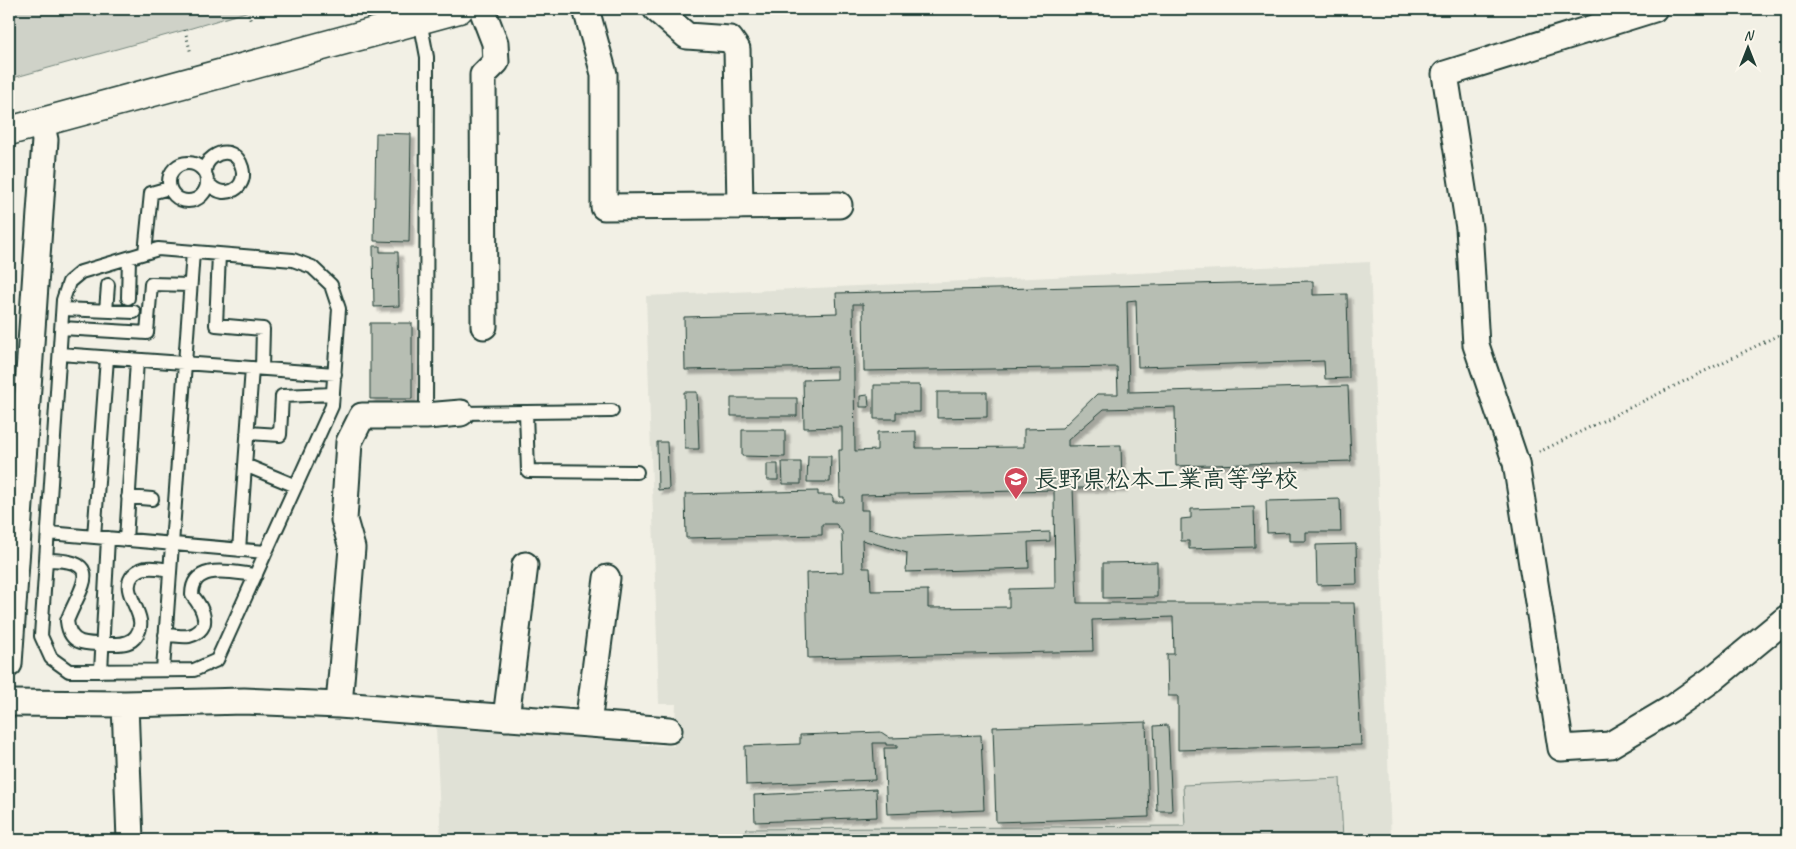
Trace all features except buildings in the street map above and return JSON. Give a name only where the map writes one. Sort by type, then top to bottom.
[{"type":"street","points":[[9,131],[459,9]]},
{"type":"street","points":[[482,9],[495,43],[496,62],[483,75],[484,326]]},
{"type":"street","points":[[586,9],[604,74],[604,207],[839,205]]},
{"type":"street","points":[[656,9],[687,36],[730,39],[737,49],[740,206]]},
{"type":"street","points":[[1654,9],[1445,74],[1470,228],[1476,345],[1516,463],[1561,748],[1610,745],[1669,710],[1787,618]]},
{"type":"street","points":[[9,664],[45,140],[41,122]]},
{"type":"street","points":[[339,705],[352,548],[344,520],[349,442],[362,416],[426,416],[461,413]]},
{"type":"street","points":[[506,718],[525,565]]},
{"type":"street","points":[[588,724],[608,578]]},
{"type":"street","points":[[9,703],[125,704],[244,701],[339,705],[668,730]]},
{"type":"street","points":[[125,704],[130,840]]},
{"type":"lane","points":[[420,20],[428,57],[426,416]]},
{"type":"lane","points":[[206,178],[207,164],[211,158],[222,153],[235,156],[248,166],[240,184],[229,191],[216,190],[206,178],[198,166],[192,163],[179,164],[170,173],[168,179],[169,188],[175,197],[180,200],[193,201],[203,194],[207,188],[206,178]]},
{"type":"lane","points":[[145,254],[151,193],[169,188]]},
{"type":"lane","points":[[158,249],[193,252],[293,260],[312,267],[331,285],[339,309],[332,406],[217,660],[194,670],[69,671],[51,658],[41,636],[63,300],[69,282],[81,272],[158,249]]},
{"type":"lane","points":[[163,670],[193,252]]},
{"type":"lane","points":[[219,254],[216,325],[263,329],[248,433],[239,550]]},
{"type":"lane","points":[[128,298],[129,258]]},
{"type":"lane","points":[[62,328],[147,332],[151,284],[190,285]]},
{"type":"lane","points":[[106,311],[108,285]]},
{"type":"lane","points":[[63,309],[134,312]]},
{"type":"lane","points":[[60,354],[335,374]]},
{"type":"lane","points":[[94,537],[107,358]]},
{"type":"lane","points":[[126,540],[137,360]]},
{"type":"lane","points":[[248,433],[280,435],[282,396],[333,394]]},
{"type":"lane","points":[[461,413],[612,411]]},
{"type":"lane","points":[[526,412],[528,471],[636,472]]},
{"type":"lane","points":[[245,465],[296,486]]},
{"type":"lane","points":[[128,496],[152,499]]},
{"type":"lane","points":[[49,533],[266,552]]},
{"type":"lane","points":[[101,671],[108,538]]},
{"type":"lane","points":[[47,560],[69,560],[80,566],[83,572],[84,585],[68,620],[68,627],[74,638],[79,642],[103,644],[126,644],[132,641],[139,631],[138,612],[129,591],[131,578],[134,573],[146,568],[170,570]]},
{"type":"lane","points":[[165,635],[190,636],[196,633],[204,623],[203,610],[192,595],[194,582],[198,577],[209,572],[256,575]]},
{"type":"path","points":[[248,9],[251,22]]},
{"type":"path","points":[[185,30],[193,62]]},
{"type":"path","points":[[1516,463],[1787,331]]},
{"type":"shaded area","points":[[9,9],[256,9],[9,79]]},
{"type":"shaded area","name":"長野県松本工業高等学校","points":[[1370,262],[1391,840],[441,840],[436,727],[642,738],[641,745],[674,746],[676,704],[659,704],[646,296]]},
{"type":"shaded area","points":[[1340,778],[1343,840],[738,840],[747,829],[1185,826],[1183,785]]},
{"type":"place","name":"長野県松本工業高等学校","points":[[1016,500]]}]
